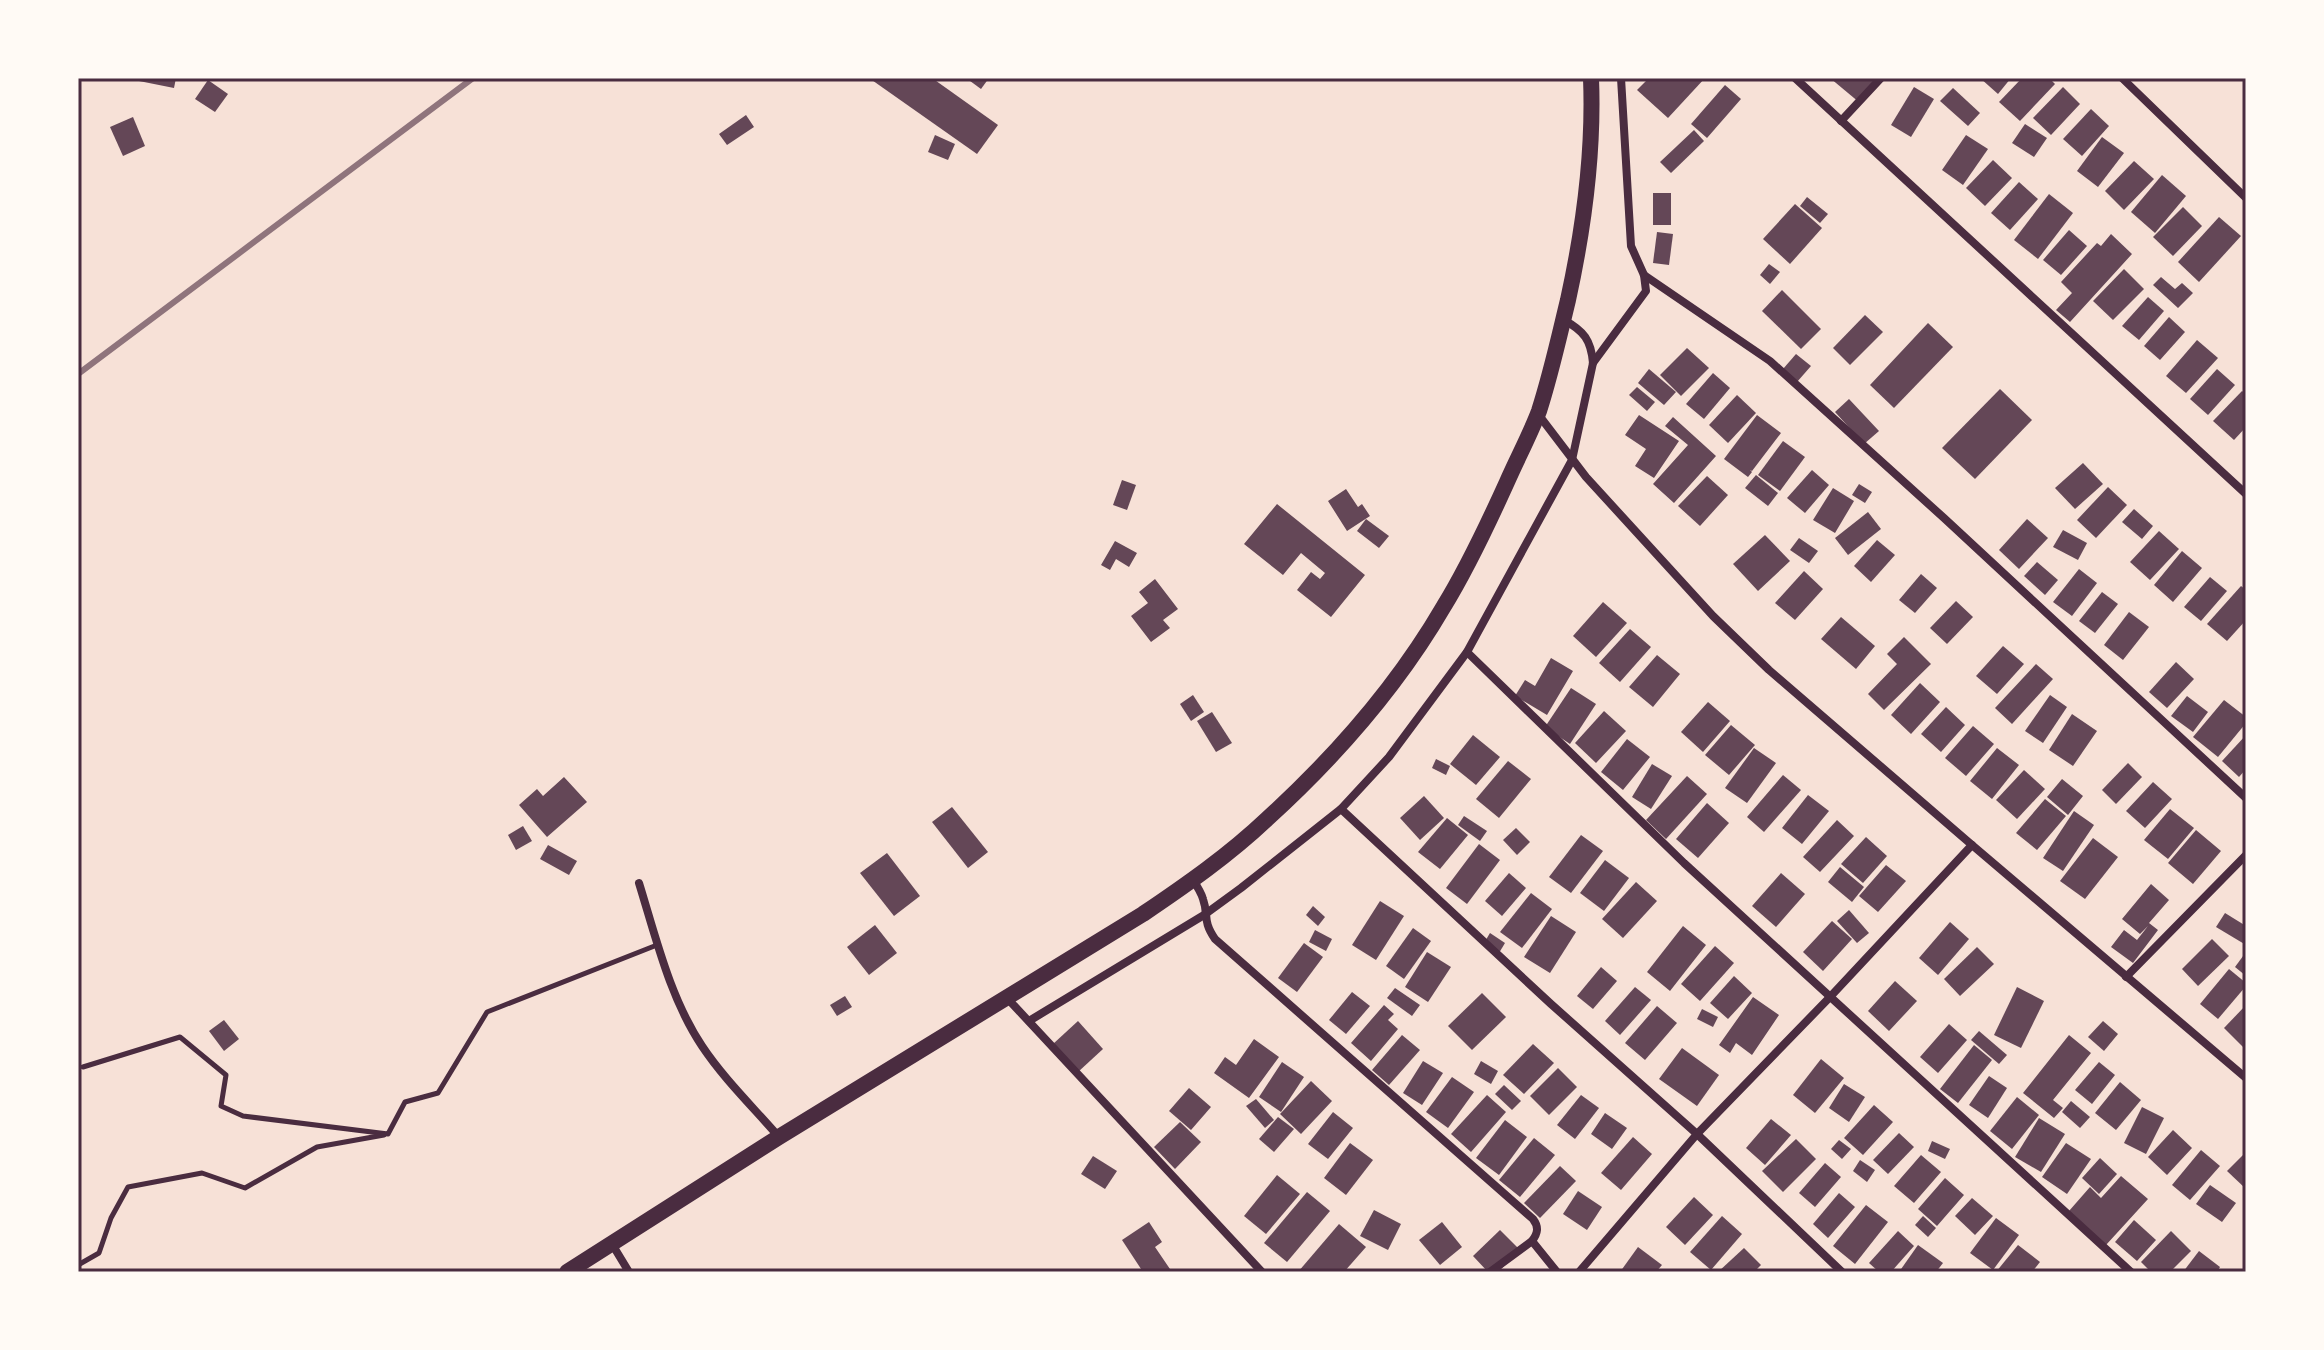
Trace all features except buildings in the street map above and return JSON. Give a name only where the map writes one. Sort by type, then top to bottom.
[{"type":"highway","points":[[567,1272],[1193,880],[1266,821],[1353,731],[1437,619],[1462,575],[1538,414],[1563,320],[1581,232],[1591,140],[1591,78]]},
{"type":"street","points":[[1593,363],[1646,291],[1644,275],[1631,246],[1621,78]]},
{"type":"street","points":[[1795,78],[2246,494]]},
{"type":"street","points":[[1841,121],[1881,78]]},
{"type":"street","points":[[2122,78],[2246,198]]},
{"type":"street","points":[[1644,275],[1770,361],[2246,798]]},
{"type":"street","points":[[1029,1021],[1204,915],[1341,809],[1389,757],[1467,652],[1572,460],[1593,363],[1587,337],[1579,328],[1563,320]]},
{"type":"street","points":[[1538,414],[1572,460],[1713,616],[1769,670],[2246,1078]]},
{"type":"street","points":[[1467,652],[1684,863],[2131,1272]]},
{"type":"street","points":[[1341,809],[1551,1004],[1697,1134],[1842,1272]]},
{"type":"street","points":[[1579,1272],[1697,1134],[1972,845]]},
{"type":"street","points":[[2126,977],[2246,855]]},
{"type":"street","points":[[1193,880],[1205,903],[1204,915],[1215,939],[1533,1219],[1537,1234],[1532,1241],[1490,1272]]},
{"type":"street","points":[[639,883],[685,1016],[700,1044],[779,1137]]},
{"type":"street","points":[[1007,998],[1262,1272]]},
{"type":"street","points":[[1532,1241],[1557,1272]]},
{"type":"street","points":[[612,1244],[629,1272]]},
{"type":"lane","points":[[388,1134],[405,1102],[438,1093],[487,1012],[658,944]]},
{"type":"lane","points":[[83,1067],[180,1037],[226,1075],[221,1106],[243,1116],[388,1134]]},
{"type":"lane","points":[[78,1265],[99,1253],[111,1218],[128,1187],[202,1173],[245,1188],[317,1147],[388,1134]]},
{"type":"railway","points":[[78,374],[473,78]]}]
